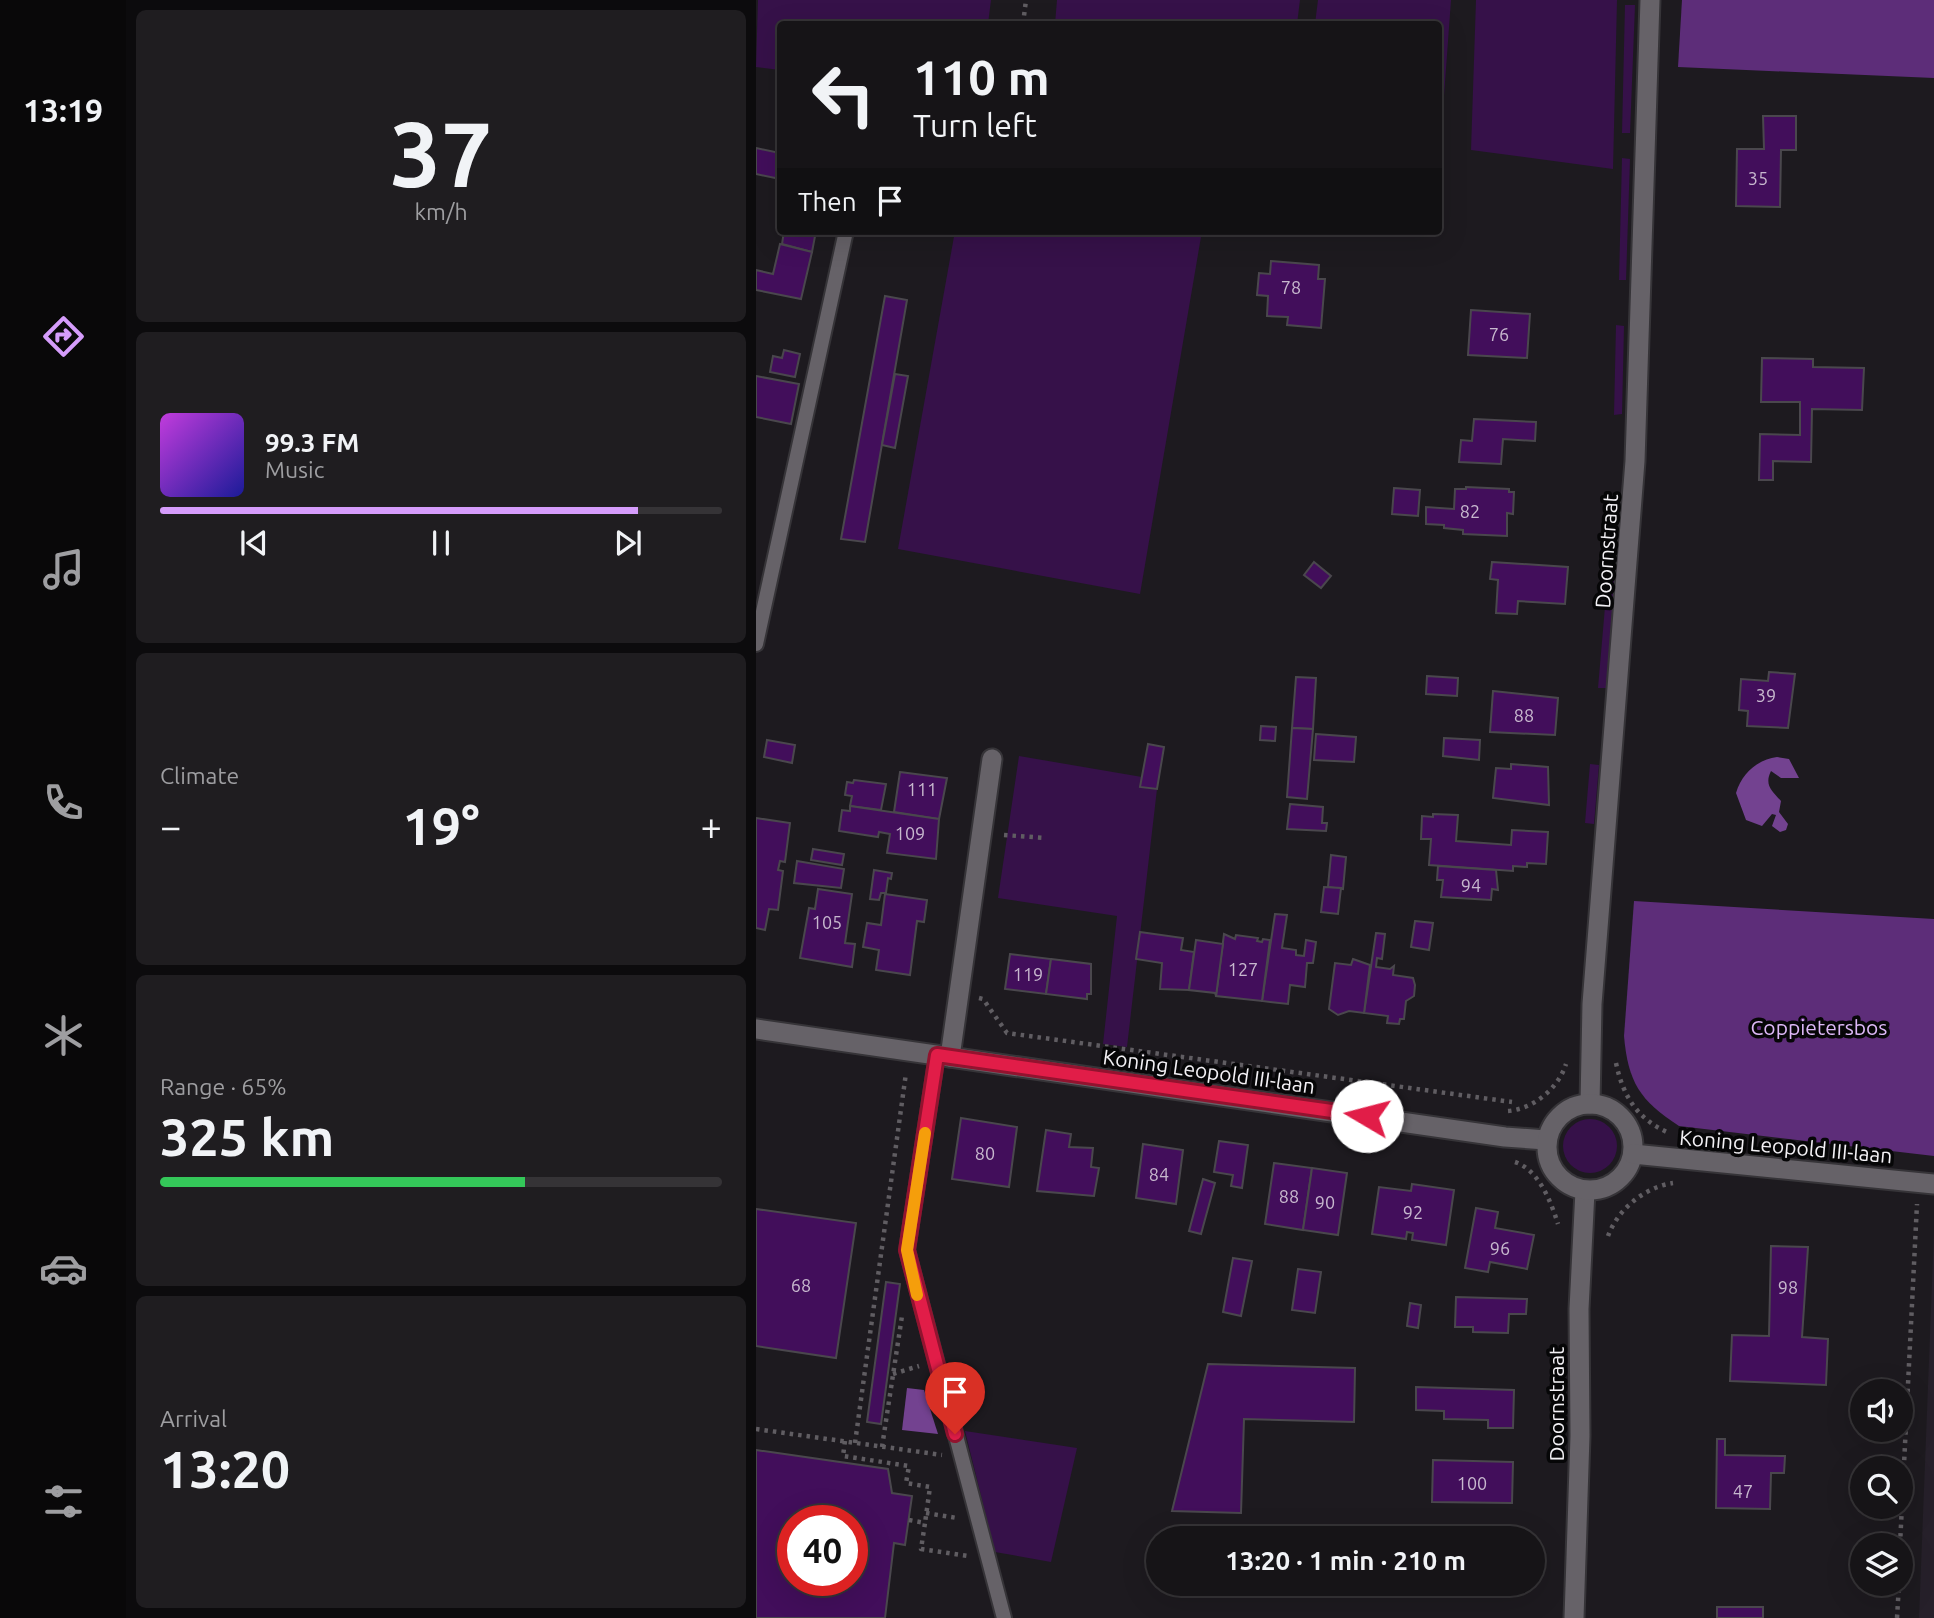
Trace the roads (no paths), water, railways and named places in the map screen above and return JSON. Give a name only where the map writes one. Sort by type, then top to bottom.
[{"type":"street","name":"Doornstraat","points":[[1590,1104],[1592,1004],[1636,461],[1650,0]]},
{"type":"street","points":[[944,1056],[958,996],[992,760]]},
{"type":"street","name":"Koning Leopold III-laan","points":[[756,1029],[1505,1137],[1546,1140]]},
{"type":"street","points":[[1590,1104],[1608,1108],[1622,1119],[1632,1135],[1633,1154],[1628,1169],[1616,1181],[1601,1189],[1586,1191],[1567,1184],[1554,1172],[1547,1157],[1546,1140],[1561,1114],[1575,1106],[1590,1104]]},
{"type":"street","name":"Koning Leopold III-laan","points":[[1633,1154],[1926,1183]]},
{"type":"street","name":"Doornstraat","points":[[1574,1618],[1580,1436],[1579,1309],[1586,1191]]},
{"type":"lane","points":[[756,644],[845,235]]},
{"type":"lane","points":[[944,1056],[907,1250],[1004,1618]]},
{"type":"park label","name":"Coppietersbos","points":[[1819,1027]]}]
